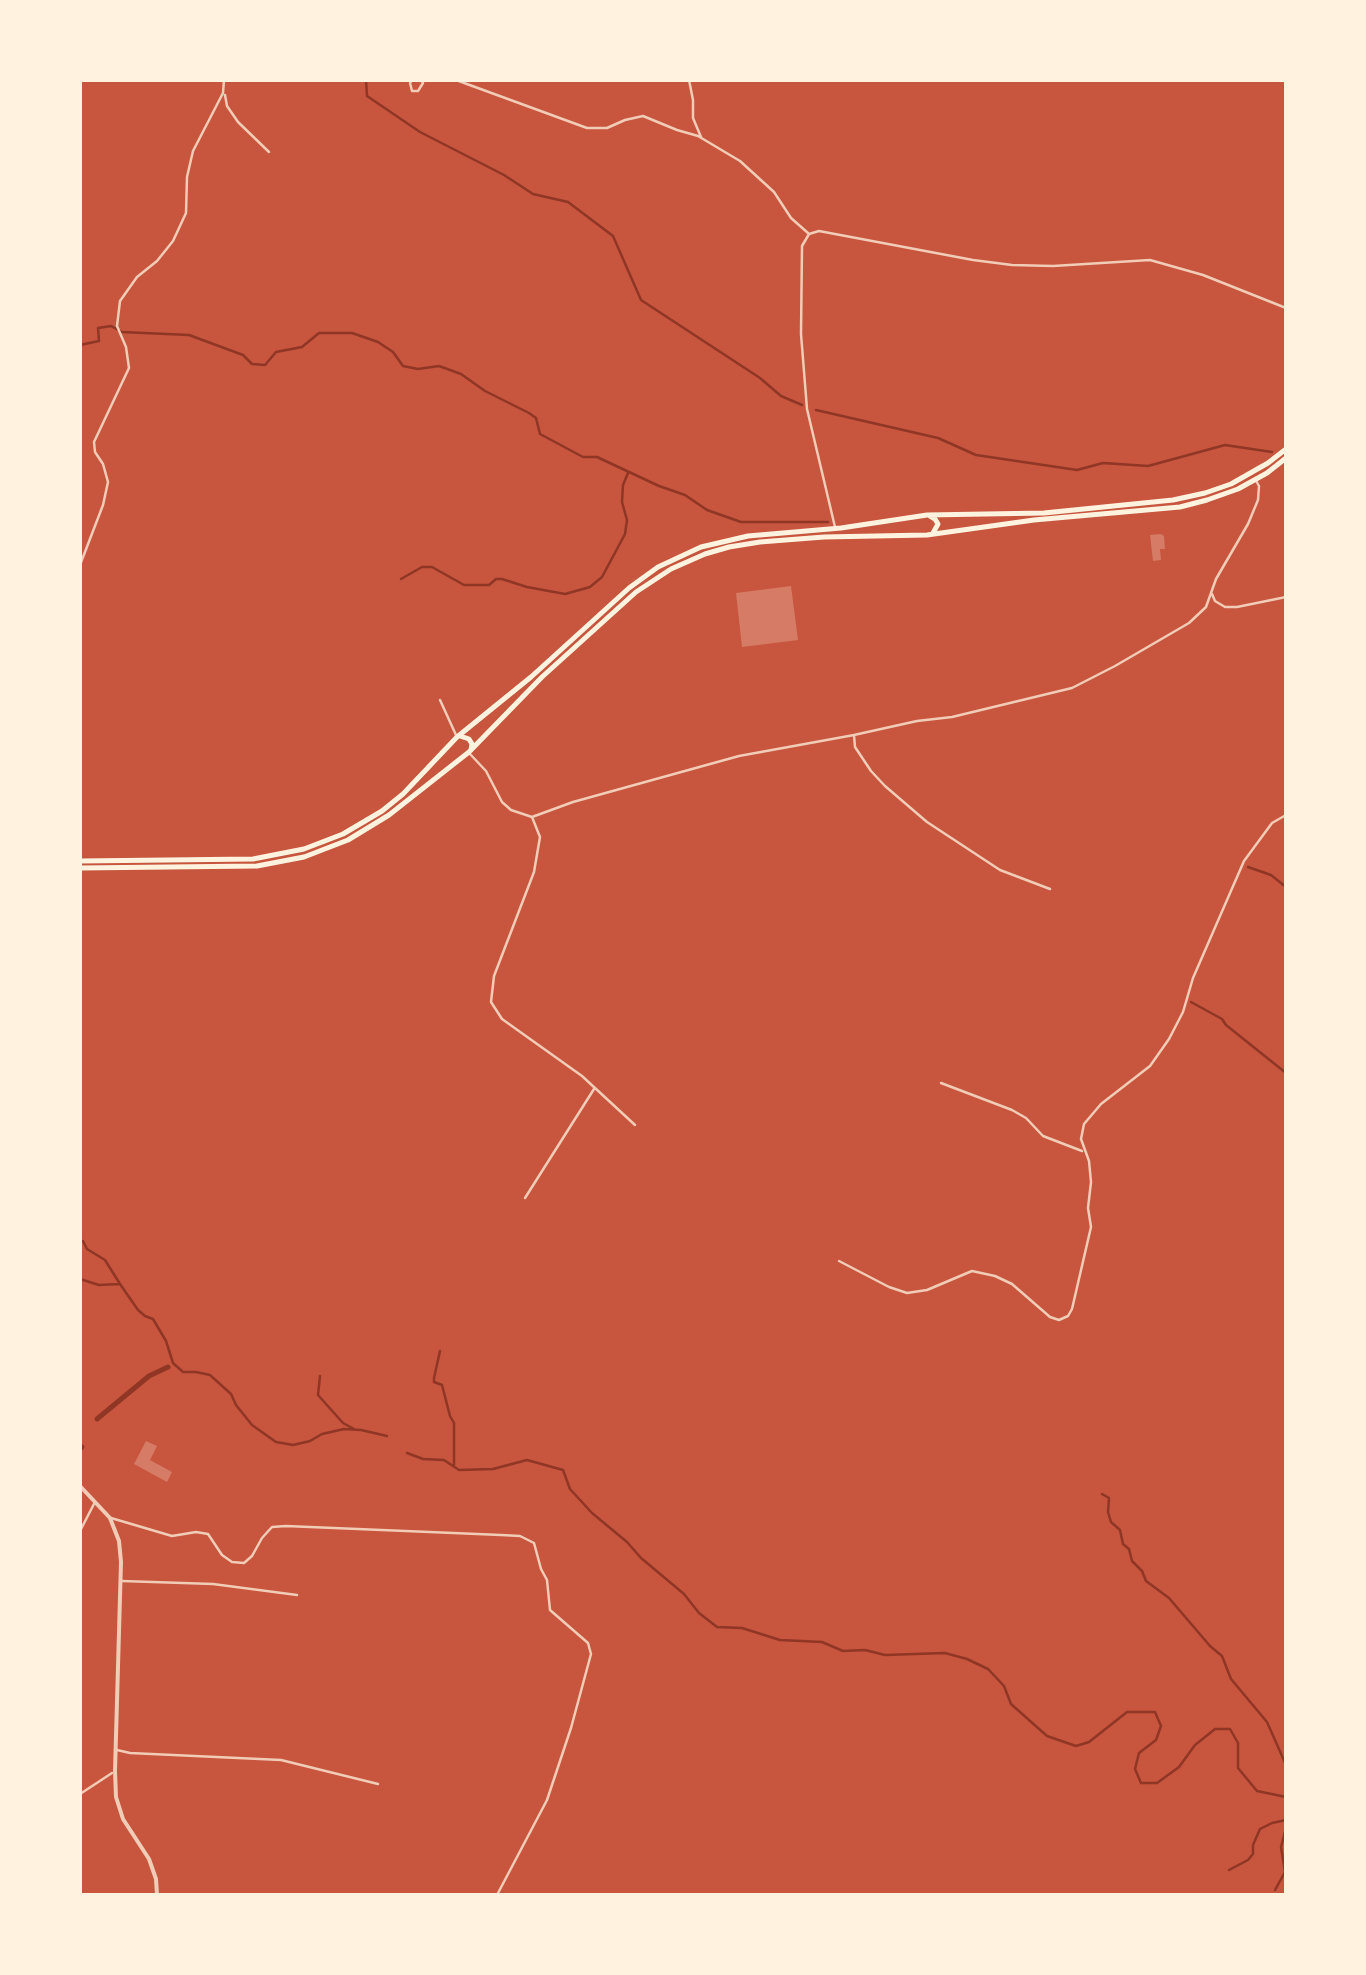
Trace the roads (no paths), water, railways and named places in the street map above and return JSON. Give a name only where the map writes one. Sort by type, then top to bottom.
[{"type":"main road","points":[[80,864],[242,860],[304,850],[342,834],[382,811],[412,786],[456,739],[629,588],[658,567],[715,543],[927,516],[1044,512],[1166,501],[1254,476],[1286,449]]},
{"type":"main road","points":[[80,864],[242,867],[304,857],[338,845],[377,823],[468,753],[542,677],[644,586],[681,564],[714,551],[744,544],[927,534],[1180,506],[1223,495],[1286,458]]},
{"type":"main road","points":[[927,516],[918,525],[927,534]]},
{"type":"main road","points":[[927,516],[938,524],[936,531],[927,534]]},
{"type":"main road","points":[[456,739],[466,737],[471,741],[468,753]]},
{"type":"main road","points":[[456,739],[455,752],[468,753]]},
{"type":"street","points":[[80,565],[108,482],[94,442],[128,368],[126,347],[117,326],[120,301],[137,277],[173,241],[186,214],[187,177],[193,151],[224,80]]},
{"type":"street","points":[[412,80],[412,90],[418,92],[421,80]]},
{"type":"street","points":[[456,80],[587,128],[607,128],[642,116],[702,138],[740,161],[774,192],[791,218],[811,233],[1012,264],[1053,266],[1150,260],[1203,275],[1286,308]]},
{"type":"street","points":[[689,80],[693,118],[702,138]]},
{"type":"street","points":[[223,89],[227,106],[238,122],[270,152]]},
{"type":"street","points":[[811,233],[802,246],[801,334],[807,409],[835,528]]},
{"type":"street","points":[[468,753],[486,771],[502,802],[532,818],[587,798],[739,756],[952,717],[1072,688],[1189,623],[1206,607],[1216,579],[1258,500],[1259,486],[1254,476]]},
{"type":"street","points":[[1212,592],[1215,601],[1225,607],[1286,596]]},
{"type":"street","points":[[440,700],[456,739]]},
{"type":"street","points":[[854,736],[855,747],[872,771],[928,822],[1000,870],[1050,889]]},
{"type":"street","points":[[838,1260],[907,1293],[927,1290],[972,1271],[995,1276],[1012,1284],[1050,1317],[1064,1319],[1072,1310],[1091,1227],[1091,1182],[1082,1140],[1084,1124],[1101,1104],[1150,1066],[1168,1039],[1183,1012],[1192,978],[1244,861],[1272,823],[1286,814]]},
{"type":"street","points":[[532,818],[540,837],[534,872],[494,976],[491,1002],[502,1019],[582,1076],[635,1125]]},
{"type":"street","points":[[941,1083],[1012,1110],[1026,1118],[1042,1136],[1086,1152]]},
{"type":"street","points":[[525,1198],[594,1088]]},
{"type":"street","points":[[80,1486],[110,1518],[119,1541],[116,1797],[123,1819],[149,1859],[157,1895]]},
{"type":"street","points":[[80,1531],[95,1500]]},
{"type":"street","points":[[110,1518],[172,1536],[208,1534],[222,1556],[232,1562],[244,1562],[252,1556],[272,1527],[286,1526],[500,1534],[520,1536],[534,1543],[548,1580],[550,1610],[588,1643],[591,1654],[547,1800],[496,1895]]},
{"type":"street","points":[[80,1570],[80,1586]]},
{"type":"street","points":[[121,1581],[214,1584],[297,1595]]},
{"type":"street","points":[[116,1749],[130,1753],[281,1760],[378,1784]]},
{"type":"street","points":[[80,1794],[115,1771]]},
{"type":"waterway","points":[[366,80],[367,96],[420,132],[533,194],[568,202],[613,236],[641,300],[781,396],[802,405]]},
{"type":"waterway","points":[[80,345],[99,341],[98,328],[111,326],[122,332],[189,335],[243,355],[252,364],[265,365],[276,352],[302,347],[319,333],[352,333],[378,342],[393,352],[403,366],[439,366],[461,374],[536,418],[540,434],[583,457],[597,457],[685,495],[707,510],[741,522],[828,522]]},
{"type":"waterway","points":[[816,410],[938,438],[976,455],[1077,470],[1103,463],[1148,466],[1225,445],[1272,452]]},
{"type":"waterway","points":[[401,579],[422,567],[432,567],[464,585],[489,585],[502,579],[565,594],[590,587],[602,577],[625,534],[627,520],[622,502],[628,473]]},
{"type":"waterway","points":[[1248,867],[1271,875],[1286,887]]},
{"type":"waterway","points":[[1191,1002],[1222,1019],[1286,1073]]},
{"type":"waterway","points":[[83,1241],[87,1249],[105,1260],[120,1284]]},
{"type":"waterway","points":[[80,1279],[99,1285],[120,1284],[138,1310],[153,1319],[173,1363],[183,1372],[210,1375],[231,1394],[252,1425],[276,1442],[293,1445],[344,1429],[387,1436]]},
{"type":"waterway","points":[[440,1351],[434,1382],[442,1385],[454,1423],[454,1465]]},
{"type":"waterway","points":[[97,1419],[149,1376],[168,1367]]},
{"type":"waterway","points":[[320,1376],[318,1395],[343,1423],[354,1429]]},
{"type":"waterway","points":[[407,1453],[444,1460],[459,1470],[493,1469],[527,1460],[563,1470],[570,1489],[592,1513],[717,1627],[742,1628],[780,1640],[822,1642],[843,1651],[865,1650],[885,1655],[945,1653],[967,1659],[988,1669],[1004,1686],[1011,1704],[1047,1736],[1076,1746],[1089,1742],[1127,1712],[1155,1712],[1161,1726],[1156,1740],[1139,1753],[1135,1769],[1141,1783],[1157,1783],[1179,1767],[1195,1745],[1215,1729],[1230,1729],[1238,1743],[1238,1768],[1257,1791],[1286,1797]]},
{"type":"waterway","points":[[1102,1494],[1109,1498],[1111,1522],[1120,1530],[1132,1561],[1146,1581],[1169,1598],[1222,1656],[1231,1679],[1267,1722],[1286,1765]]},
{"type":"waterway","points":[[1229,1870],[1253,1854],[1260,1829],[1286,1820]]},
{"type":"waterway","points":[[1275,1890],[1285,1872],[1281,1847],[1286,1828]]}]
